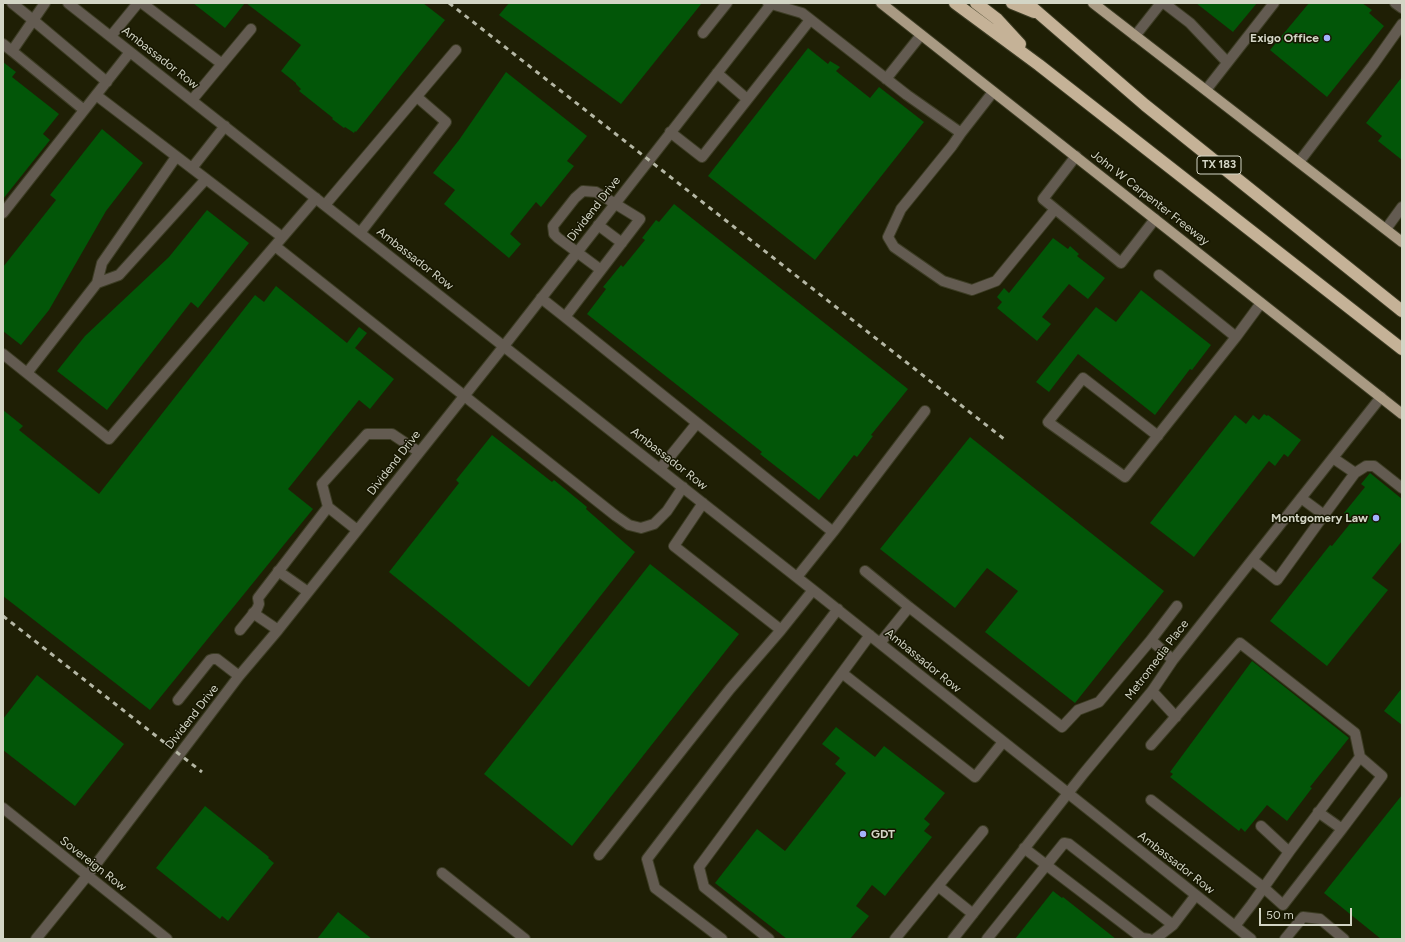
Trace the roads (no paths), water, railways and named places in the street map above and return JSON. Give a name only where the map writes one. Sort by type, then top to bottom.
[{"type":"highway","name":"TX 183","points":[[955,3],[1039,66],[1402,349]]},
{"type":"highway","points":[[976,3],[996,19],[1039,66]]},
{"type":"highway","points":[[1012,3],[1040,15]]},
{"type":"highway","name":"TX 183","points":[[1027,3],[1194,145],[1402,311]]},
{"type":"main road","name":"John W Carpenter Freeway","points":[[881,3],[1402,414]]},
{"type":"main road","points":[[1093,3],[1105,7],[1136,36],[1402,242]]},
{"type":"street","points":[[12,3],[106,82]]},
{"type":"street","points":[[12,51],[45,3]]},
{"type":"street","name":"Ambassador Row","points":[[68,3],[838,609],[1251,939]]},
{"type":"street","points":[[110,36],[138,3]]},
{"type":"street","points":[[142,3],[222,64]]},
{"type":"street","points":[[703,34],[728,3]]},
{"type":"street","points":[[1136,36],[1162,3],[1190,23],[1227,62]]},
{"type":"street","points":[[1206,90],[1274,3]]},
{"type":"street","points":[[1395,3],[1402,8]]},
{"type":"street","points":[[770,4],[802,14],[886,79],[961,133]]},
{"type":"street","name":"Dividend Drive","points":[[36,939],[87,876],[239,676],[278,630],[504,346],[770,4]]},
{"type":"street","points":[[670,132],[702,157],[810,20]]},
{"type":"street","points":[[1299,162],[1373,65],[1402,24]]},
{"type":"street","points":[[192,100],[251,29]]},
{"type":"street","points":[[886,79],[921,34]]},
{"type":"street","points":[[3,44],[84,110]]},
{"type":"street","points":[[325,205],[456,50]]},
{"type":"street","points":[[3,213],[130,52]]},
{"type":"street","points":[[717,73],[747,99]]},
{"type":"street","points":[[993,92],[901,209],[888,237],[894,247],[943,281],[972,290],[996,281],[1055,209]]},
{"type":"street","points":[[96,95],[282,237]]},
{"type":"street","points":[[360,233],[446,122],[417,97]]},
{"type":"street","points":[[192,168],[225,126]]},
{"type":"street","points":[[1076,156],[1043,199],[1121,263],[1155,219]]},
{"type":"street","points":[[27,374],[97,284],[102,263],[176,157]]},
{"type":"street","points":[[97,284],[119,275],[206,179]]},
{"type":"street","points":[[565,317],[622,243],[640,219],[596,192],[583,191],[575,198],[553,226],[554,234],[601,270]]},
{"type":"street","points":[[3,354],[109,439],[316,198]]},
{"type":"street","points":[[1386,229],[1402,208]]},
{"type":"street","points":[[598,225],[622,243]]},
{"type":"street","points":[[275,246],[629,525],[641,528],[654,524],[667,511],[683,487]]},
{"type":"street","points":[[1159,275],[1236,337]]},
{"type":"street","points":[[541,298],[833,532]]},
{"type":"street","points":[[1158,436],[1083,378],[1048,422],[1125,477],[1158,436],[1236,337],[1261,303]]},
{"type":"street","name":"Metromedia Place","points":[[954,939],[1024,848],[1152,691],[1173,660],[1381,397]]},
{"type":"street","points":[[797,577],[925,411]]},
{"type":"street","points":[[660,469],[697,423]]},
{"type":"street","points":[[357,530],[328,507],[322,484],[367,434],[392,434],[419,452]]},
{"type":"street","points":[[1333,458],[1355,473]]},
{"type":"street","points":[[1252,560],[1277,580],[1355,473],[1366,466],[1374,466],[1402,488]]},
{"type":"street","points":[[1301,498],[1324,515]]},
{"type":"street","points":[[703,503],[674,546],[781,630]]},
{"type":"street","points":[[240,630],[259,604],[258,598],[328,507]]},
{"type":"street","points":[[865,571],[1062,727],[1078,710],[1099,702],[1151,640],[1177,606]]},
{"type":"street","points":[[278,572],[308,592]]},
{"type":"street","points":[[599,855],[730,689],[813,590]]},
{"type":"street","points":[[880,643],[909,607]]},
{"type":"street","points":[[722,939],[655,888],[647,859],[838,609]]},
{"type":"street","points":[[254,612],[278,630]]},
{"type":"street","points":[[769,939],[704,887],[699,867],[870,635]]},
{"type":"street","points":[[1151,640],[1173,660]]},
{"type":"street","points":[[1151,745],[1240,643],[1355,733],[1360,758],[1382,776],[1283,905],[1263,887],[1151,800]]},
{"type":"street","points":[[178,700],[212,659],[216,659],[239,676]]},
{"type":"street","points":[[842,673],[975,777],[1003,742]]},
{"type":"street","points":[[1152,691],[1176,717]]},
{"type":"street","points":[[1235,926],[1318,812],[1360,758]]},
{"type":"street","name":"Sovereign Row","points":[[3,808],[167,939]]},
{"type":"street","points":[[1318,812],[1342,829]]},
{"type":"street","points":[[1261,826],[1289,852]]},
{"type":"street","points":[[895,939],[983,831]]},
{"type":"street","points":[[987,939],[1064,843],[1069,844],[1173,925]]},
{"type":"street","points":[[1024,848],[1142,938],[1149,939]]},
{"type":"street","points":[[442,874],[525,939]]},
{"type":"street","points":[[938,886],[973,914]]},
{"type":"street","points":[[1155,939],[1173,925],[1196,895]]},
{"type":"street","points":[[1285,939],[1303,917],[1320,919],[1344,939]]},
{"type":"railway","points":[[449,3],[1004,439]]},
{"type":"railway","points":[[3,616],[202,772]]},
{"type":"place","name":"Exigo Office","points":[[1327,38]]},
{"type":"place","name":"Montgomery Law","points":[[1376,518]]},
{"type":"place","name":"GDT","points":[[863,834]]}]
